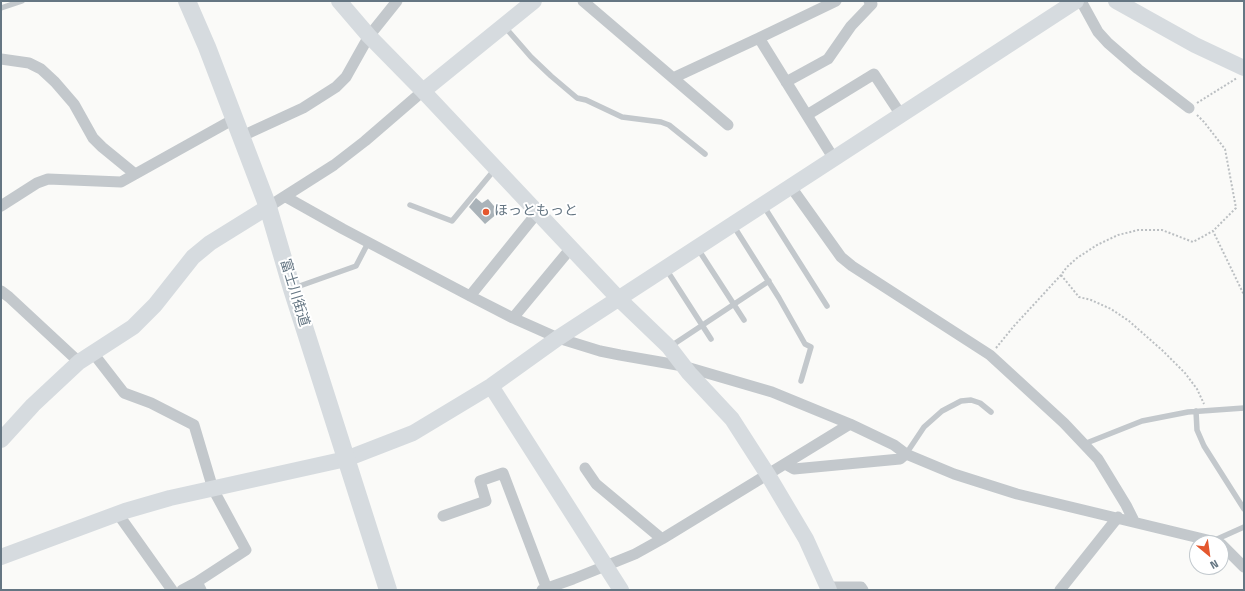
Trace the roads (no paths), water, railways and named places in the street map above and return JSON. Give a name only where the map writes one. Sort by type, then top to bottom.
[{"type":"main road","name":"富士川街道","points":[[187,1],[268,207],[292,288],[388,590]]},
{"type":"street","points":[[339,1],[369,36],[423,91],[495,169],[619,299],[669,347],[683,366],[732,419],[768,475],[806,539],[829,588],[861,587],[863,590]]},
{"type":"street","points":[[240,137],[303,108],[336,87],[346,77],[369,36],[397,1]]},
{"type":"street","points":[[1,440],[33,405],[79,362],[133,327],[155,305],[193,257],[210,243],[334,165],[534,1]]},
{"type":"street","points":[[583,1],[728,126]]},
{"type":"street","points":[[673,78],[836,1]]},
{"type":"street","points":[[786,82],[828,59],[852,26],[872,4],[869,1]]},
{"type":"street","points":[[1,557],[118,514],[170,498],[346,459],[413,432],[491,386],[558,338],[1076,1]]},
{"type":"street","points":[[1082,1],[1098,32],[1108,43],[1138,69],[1190,108]]},
{"type":"street","points":[[1116,1],[1195,45],[1241,73]]},
{"type":"street","points":[[759,38],[834,159]]},
{"type":"street","points":[[1,59],[29,63],[41,69],[55,82],[74,104],[93,138],[135,174]]},
{"type":"street","points":[[807,115],[874,74],[901,115]]},
{"type":"street","points":[[1,206],[36,183],[48,179],[121,182],[234,119]]},
{"type":"street","points":[[792,187],[841,257],[852,266],[990,355],[1064,423],[1098,459],[1134,521]]},
{"type":"street","points":[[286,196],[368,243],[513,318],[558,338],[606,352],[683,366],[772,392],[850,424],[894,445],[906,454],[954,474],[1017,494],[1118,517],[1189,535]]},
{"type":"street","points":[[470,296],[537,213]]},
{"type":"street","points":[[513,318],[571,248]]},
{"type":"street","points":[[1,292],[9,297],[79,362]]},
{"type":"street","points":[[93,353],[124,393],[151,403],[194,425],[213,489],[246,550],[199,586],[182,590]]},
{"type":"street","points":[[491,386],[621,590]]},
{"type":"street","points":[[443,516],[486,501],[480,481],[503,473],[544,589],[635,554],[768,475],[850,424]]},
{"type":"street","points":[[785,464],[794,469],[900,459],[906,454]]},
{"type":"street","points":[[585,468],[596,484],[662,539]]},
{"type":"street","points":[[118,514],[172,590]]},
{"type":"street","points":[[1060,590],[1118,517]]},
{"type":"street","points":[[1229,553],[1244,567]]},
{"type":"lane","points":[[1,8],[22,1]]},
{"type":"lane","points":[[504,26],[531,57],[577,98],[586,100],[622,117],[661,122],[670,125],[705,154]]},
{"type":"lane","points":[[410,205],[452,221],[495,169]]},
{"type":"lane","points":[[763,205],[827,306]]},
{"type":"lane","points":[[732,225],[769,281],[804,344],[811,347],[801,381]]},
{"type":"lane","points":[[292,288],[356,266],[368,243]]},
{"type":"lane","points":[[697,248],[744,320]]},
{"type":"lane","points":[[665,269],[711,339]]},
{"type":"lane","points":[[669,347],[769,281]]},
{"type":"lane","points":[[906,454],[924,427],[942,411],[961,401],[971,400],[980,403],[992,412]]},
{"type":"lane","points":[[1084,444],[1142,421],[1196,411],[1244,408]]},
{"type":"lane","points":[[1196,411],[1197,430],[1204,446],[1244,509]]},
{"type":"lane","points":[[1229,536],[1244,527]]},
{"type":"place","name":"ほっともっと","points":[[486,212]]}]
